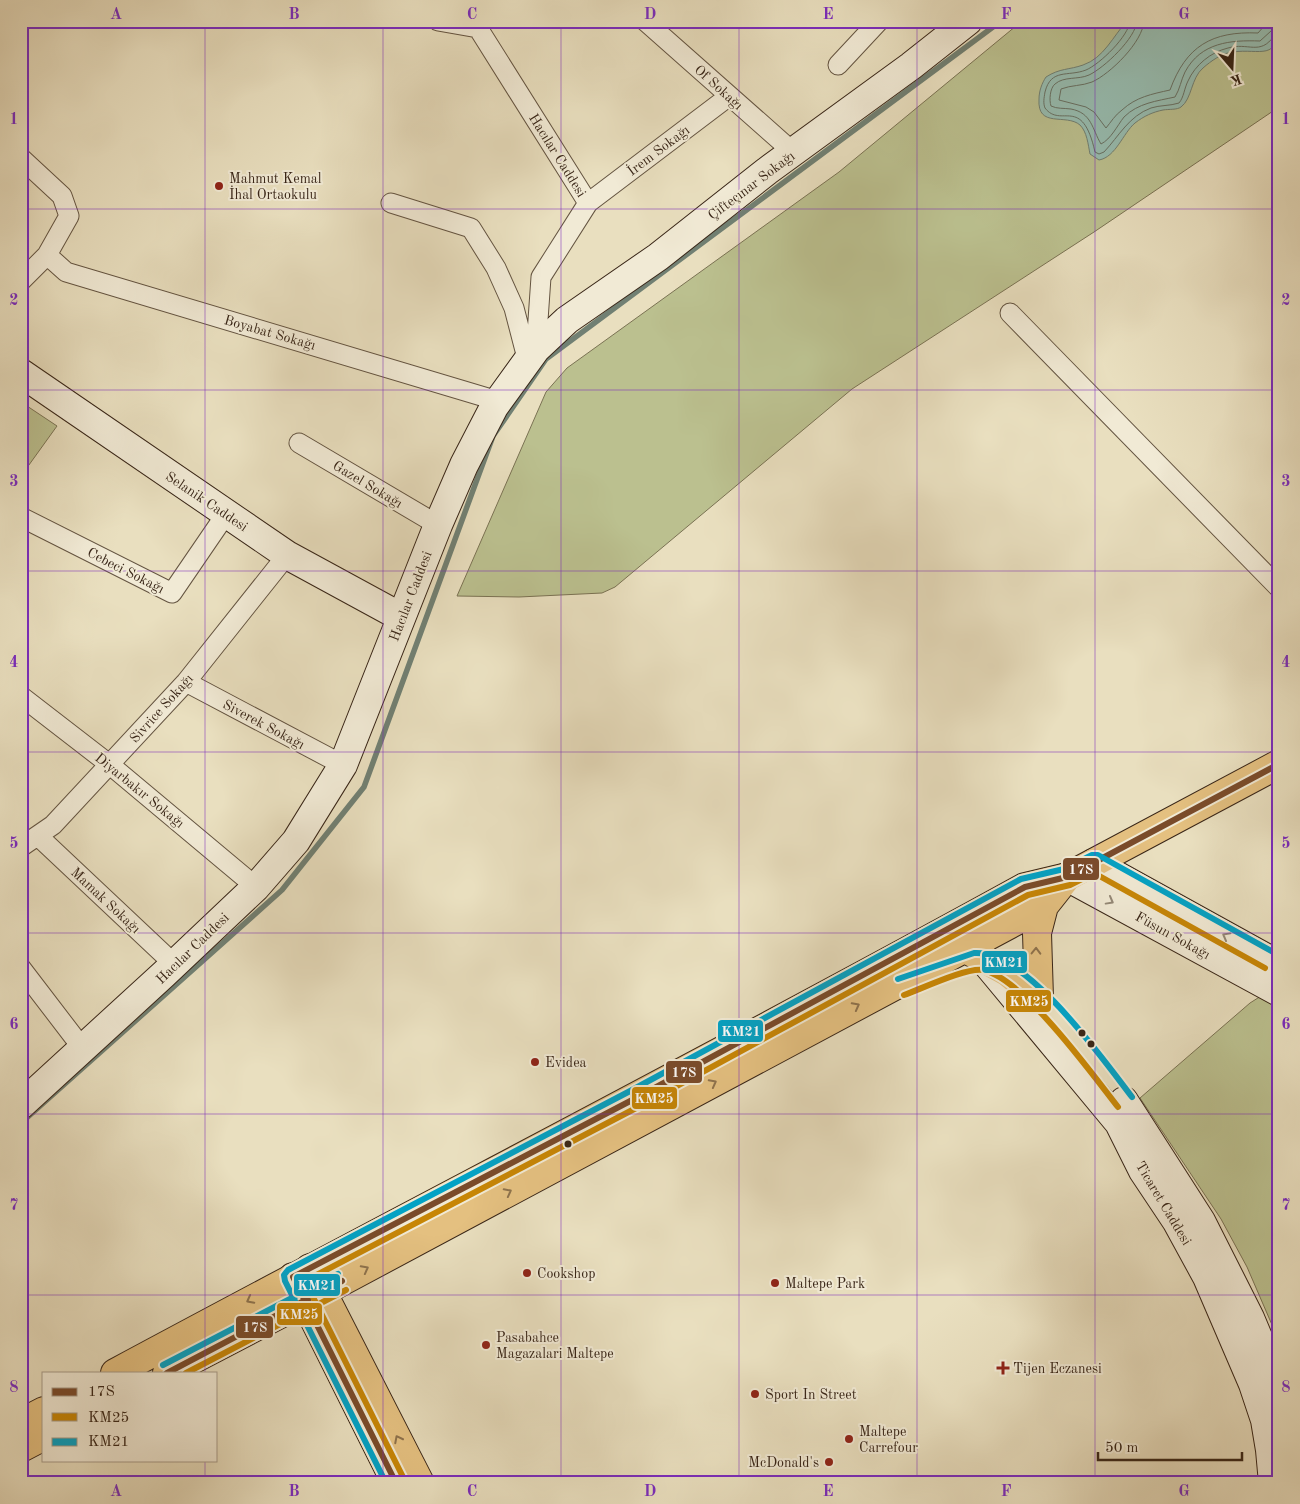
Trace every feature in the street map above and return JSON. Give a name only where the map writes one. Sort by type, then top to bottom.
[{"type":"main road","points":[[117,1372],[301,1273],[645,1093],[973,942],[1025,887],[1067,877],[1279,764]]},
{"type":"main road","points":[[1039,998],[1037,933],[1044,906],[1067,877]]},
{"type":"main road","points":[[168,1372],[313,1297],[973,942],[1044,906]]},
{"type":"main road","points":[[973,942],[1039,998]]},
{"type":"main road","points":[[301,1273],[396,1483]]},
{"type":"main road","points":[[313,1297],[420,1483]]},
{"type":"main road","points":[[21,1423],[42,1412]]},
{"type":"main road","points":[[21,1448],[42,1437]]},
{"type":"street","points":[[438,21],[478,25]]},
{"type":"street","name":"Of Sokağı","points":[[646,21],[728,97],[793,152]]},
{"type":"street","points":[[838,65],[879,21]]},
{"type":"street","name":"Çifteçınar Sokağı","points":[[532,356],[567,320],[658,257],[793,152],[911,66],[968,21]]},
{"type":"street","name":"Hacılar Caddesi","points":[[21,1105],[175,965],[256,887],[296,841],[343,765],[438,525],[464,465],[498,401],[532,356],[541,277],[588,204],[478,25]]},
{"type":"street","name":"İrem Sokağı","points":[[588,204],[728,97]]},
{"type":"street","points":[[21,158],[62,196],[69,216],[46,255],[21,281]]},
{"type":"street","points":[[391,203],[470,228],[496,268],[514,308],[532,356]]},
{"type":"street","name":"Boyabat Sokağı","points":[[46,255],[66,272],[498,401]]},
{"type":"street","points":[[1010,313],[1279,588]]},
{"type":"street","name":"Selanik Caddesi","points":[[21,372],[287,556],[401,617]]},
{"type":"street","name":"Gazel Sokağı","points":[[299,443],[438,525]]},
{"type":"street","name":"Cebeci Sokağı","points":[[21,517],[172,593],[226,514]]},
{"type":"street","name":"Sivrice Sokağı","points":[[21,847],[53,825],[186,682],[287,556]]},
{"type":"street","name":"Siverek Sokağı","points":[[186,682],[343,765]]},
{"type":"street","name":"Diyarbakır Sokağı","points":[[21,696],[109,764],[256,887]]},
{"type":"street","name":"Mamak Sokağı","points":[[38,836],[175,965]]},
{"type":"street","name":"Füsun Sokağı","points":[[1094,863],[1279,965]]},
{"type":"street","name":"Füsun Sokağı","points":[[1067,877],[1279,992]]},
{"type":"street","name":"Ticaret Caddesi","points":[[973,942],[1119,1123],[1143,1171],[1178,1222],[1207,1277],[1253,1384],[1265,1420],[1273,1483]]},
{"type":"street","points":[[21,968],[84,1049]]},
{"type":"street","name":"Ticaret Caddesi","points":[[1039,998],[1125,1102],[1201,1221],[1250,1318],[1279,1387]]},
{"type":"green space","points":[[1022,21],[1279,21],[1279,107],[1094,232],[852,389],[615,587],[602,593],[519,597],[457,596],[546,392],[567,368],[839,172]]},
{"type":"green space","points":[[21,402],[57,426],[21,476]]},
{"type":"green space","points":[[1272,989],[1279,992],[1279,1341],[1247,1267],[1221,1219],[1140,1098],[1250,1003]]},
{"type":"water","points":[[1127,21],[1279,21],[1276,43],[1272,48],[1259,52],[1243,51],[1229,53],[1213,60],[1199,72],[1185,103],[1181,107],[1159,111],[1142,118],[1131,127],[1115,150],[1099,160],[1090,154],[1086,135],[1080,125],[1067,120],[1047,117],[1043,114],[1040,108],[1040,93],[1046,77],[1083,65],[1097,57]]},
{"type":"waterway","points":[[21,1123],[282,890],[364,787],[493,436],[546,359],[1001,21]]},
{"type":"transit line","name":"17S","points":[[396,1483],[293,1277],[636,1098],[1025,887],[1067,877],[1279,764]]},
{"type":"transit line","name":"KM21","points":[[386,1483],[285,1281],[284,1275],[288,1270],[632,1090],[1021,879],[1064,869],[1092,855],[1098,855],[1273,952]]},
{"type":"transit line","name":"KM25","points":[[404,1479],[305,1281],[640,1106],[1028,895],[1070,885],[1094,873],[1265,968]]},
{"type":"transit line","name":"KM21","points":[[898,979],[974,953],[994,956],[1016,968],[1061,1009],[1102,1057],[1132,1097]]},
{"type":"transit line","name":"KM25","points":[[904,995],[955,975],[976,970],[983,970],[999,977],[1017,990],[1056,1029],[1118,1107]]},
{"type":"transit line","name":"KM21","points":[[163,1365],[338,1274]]},
{"type":"transit line","name":"17S","points":[[169,1372],[342,1281]]},
{"type":"transit line","name":"KM25","points":[[188,1372],[346,1290]]},
{"type":"place","name":"Mahmut Kemal İhal Ortaokulu","points":[[219,186]]},
{"type":"place","name":"Evidea","points":[[535,1062]]},
{"type":"place","name":"Cookshop","points":[[527,1273]]},
{"type":"place","name":"Maltepe Park","points":[[775,1283]]},
{"type":"place","name":"Pasabahce Magazalari Maltepe","points":[[486,1345]]},
{"type":"place","name":"Tijen Eczanesi","points":[[1003,1368]]},
{"type":"place","name":"Sport In Street","points":[[755,1394]]},
{"type":"place","name":"Maltepe Carrefour","points":[[849,1439]]},
{"type":"place","name":"McDonald's","points":[[829,1462]]}]
